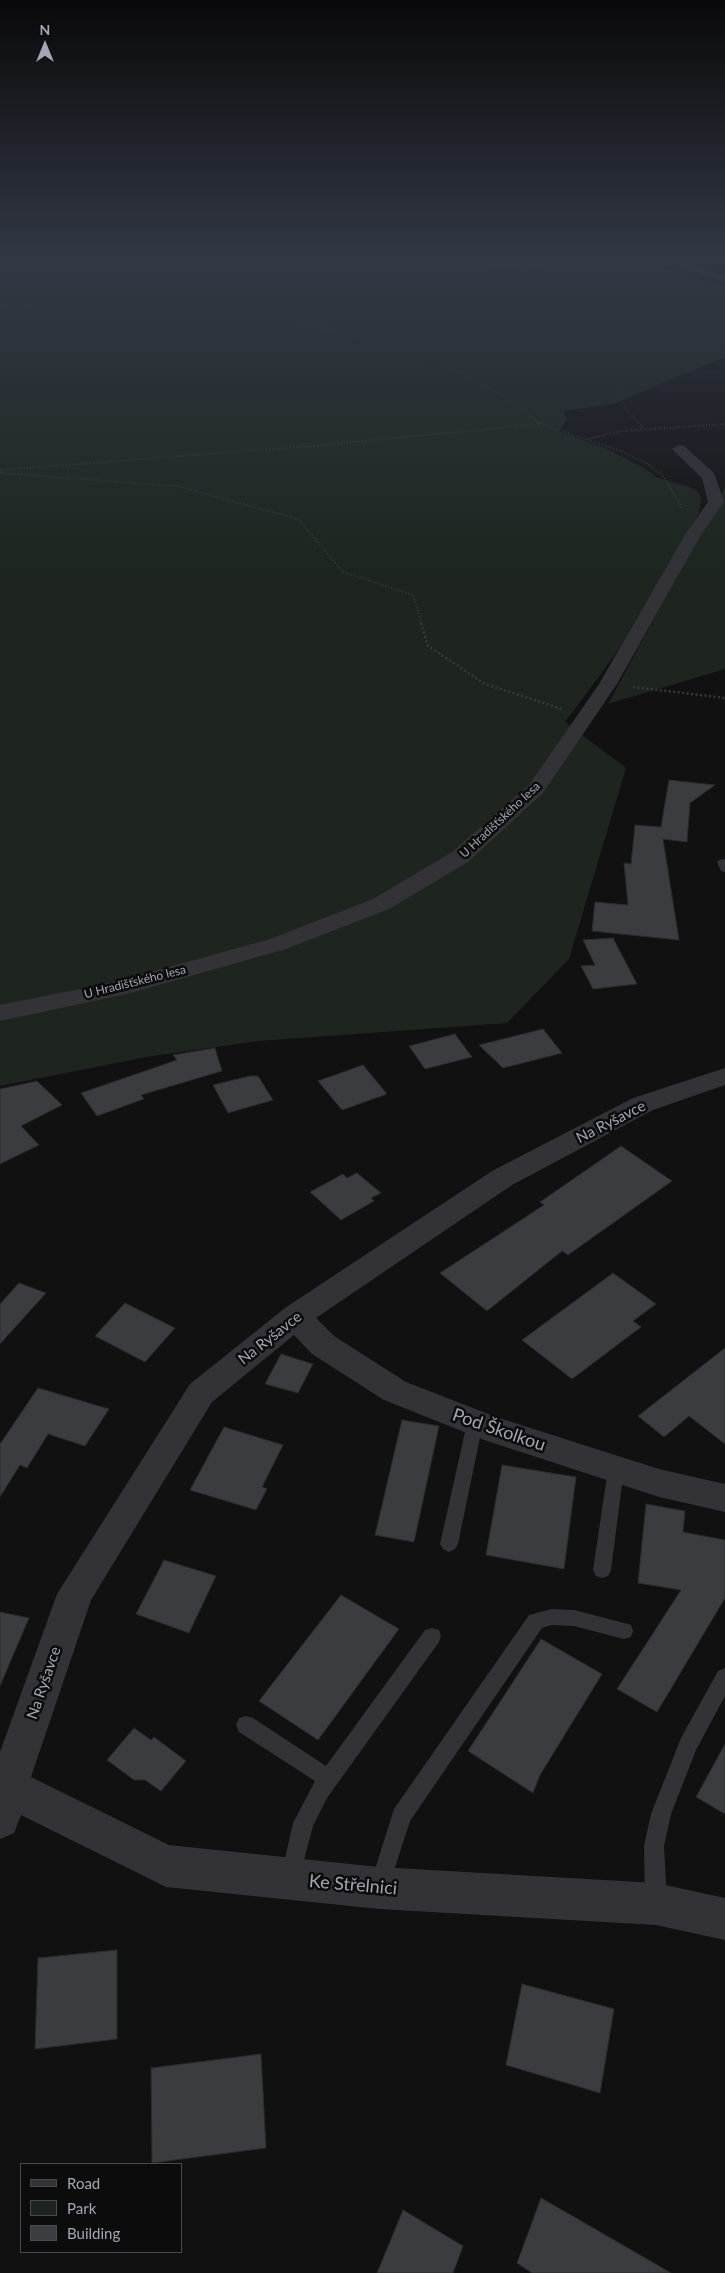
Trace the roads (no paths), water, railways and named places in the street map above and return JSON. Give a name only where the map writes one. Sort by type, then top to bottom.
[{"type":"street","name":"U Hradišťského lesa","points":[[0,1013],[118,989],[278,944],[381,904],[460,858],[536,789],[608,684],[694,533],[716,502],[710,476],[679,449]]},
{"type":"street","name":"Na Ryšavce","points":[[3,1796],[75,1594],[201,1393],[296,1316],[502,1178],[643,1104],[725,1076]]},
{"type":"street","name":"Pod Školkou","points":[[296,1316],[323,1346],[395,1391],[475,1423],[659,1483],[725,1498]]},
{"type":"street","name":"Ke Střelnici","points":[[3,1796],[166,1866],[379,1888],[656,1904],[725,1919]]},
{"type":"lane","points":[[449,1544],[475,1423]]},
{"type":"lane","points":[[602,1570],[616,1469]]},
{"type":"lane","points":[[379,1888],[400,1816],[536,1621],[552,1618],[574,1618],[624,1631]]},
{"type":"lane","points":[[291,1879],[303,1823],[320,1791],[432,1636]]},
{"type":"lane","points":[[656,1904],[654,1846],[661,1814],[688,1745],[725,1677]]},
{"type":"lane","points":[[246,1725],[329,1779]]}]
